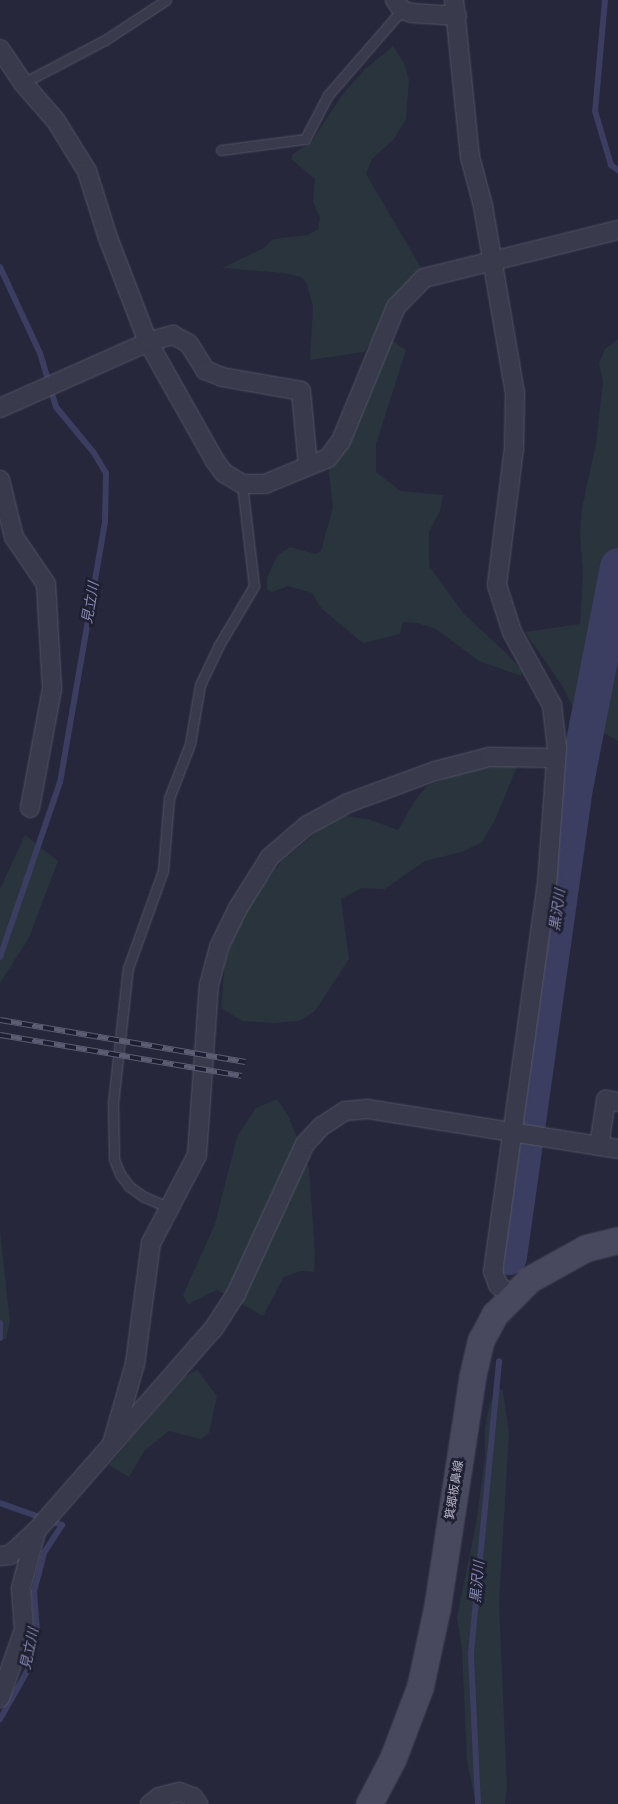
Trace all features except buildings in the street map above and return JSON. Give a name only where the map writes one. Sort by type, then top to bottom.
[{"type":"main road","name":"箕郷板鼻線","points":[[369,1804],[394,1758],[420,1687],[437,1608],[472,1378],[481,1340],[495,1314],[511,1295],[551,1265],[586,1248],[618,1240]]},
{"type":"street","points":[[398,5],[456,8],[470,158],[483,206],[515,393],[514,448],[497,585],[512,632],[552,705],[556,758],[547,883],[493,1271],[498,1285],[511,1295]]},
{"type":"street","points":[[0,49],[23,83],[56,121],[87,171],[108,238],[148,342],[215,461],[224,473],[242,484],[265,484],[328,458],[341,441],[396,307],[424,278],[493,263],[618,230]]},
{"type":"street","points":[[0,408],[148,342],[173,335],[189,344],[205,370],[222,378],[301,391],[308,466]]},
{"type":"street","points":[[0,480],[14,537],[46,584],[52,689],[30,808]]},
{"type":"street","points":[[112,1444],[135,1364],[151,1243],[168,1207],[197,1155],[209,985],[219,948],[238,908],[270,857],[314,821],[375,792],[435,771],[489,757],[556,758]]},
{"type":"street","points":[[599,1146],[606,1100],[618,1102]]},
{"type":"street","points":[[0,1556],[10,1555],[37,1530],[214,1328],[236,1294],[305,1144],[322,1126],[345,1111],[368,1109],[618,1149]]},
{"type":"street","points":[[0,1698],[24,1630],[21,1588],[37,1530]]},
{"type":"street","points":[[150,1804],[159,1797],[179,1792],[193,1797],[198,1804]]},
{"type":"lane","points":[[23,83],[105,40],[166,0]]},
{"type":"lane","points":[[221,150],[305,139],[328,95],[398,5]]},
{"type":"lane","points":[[168,1207],[144,1197],[120,1174],[114,1159],[112,1103],[128,968],[163,871],[169,798],[190,744],[200,685],[219,646],[254,586],[242,484]]},
{"type":"shaded area","points":[[393,46],[405,65],[409,80],[406,119],[394,139],[372,159],[366,174],[423,271],[364,352],[310,360],[313,306],[306,282],[301,277],[283,273],[222,268],[264,248],[273,239],[308,235],[318,229],[320,218],[313,202],[315,179],[291,159],[293,154],[311,142],[343,94],[365,69]]},
{"type":"shaded area","points":[[390,339],[406,350],[376,444],[376,472],[401,491],[443,495],[440,511],[429,532],[429,566],[464,614],[522,670],[521,676],[479,661],[436,629],[417,623],[403,622],[400,634],[363,643],[322,609],[312,593],[288,586],[272,592],[267,590],[267,578],[277,556],[290,547],[316,554],[321,551],[333,507],[328,465]]},
{"type":"shaded area","points":[[618,339],[618,741],[578,718],[563,687],[525,632],[580,624],[583,575],[580,533],[582,508],[596,444],[603,381],[599,364],[605,349]]},
{"type":"shaded area","points":[[519,762],[495,820],[482,842],[462,852],[425,861],[385,889],[362,888],[341,899],[349,959],[315,1011],[299,1021],[273,1023],[242,1021],[221,1008],[225,961],[243,913],[281,862],[323,827],[345,816],[368,819],[398,830],[414,802],[427,786],[463,772]]},
{"type":"shaded area","points":[[25,835],[58,861],[29,938],[0,983],[0,889]]},
{"type":"shaded area","points":[[277,1099],[288,1115],[309,1168],[315,1253],[314,1272],[301,1271],[284,1277],[263,1316],[217,1290],[188,1304],[183,1295],[215,1224],[237,1137],[256,1108]]},
{"type":"shaded area","points":[[0,1231],[10,1322],[6,1339],[0,1340]]},
{"type":"shaded area","points":[[197,1370],[217,1396],[209,1433],[201,1439],[169,1431],[145,1450],[129,1477],[109,1465],[183,1378]]},
{"type":"shaded area","points":[[499,1388],[503,1391],[509,1432],[499,1603],[507,1786],[505,1804],[476,1804],[467,1761],[462,1650],[457,1617],[476,1524],[485,1457],[485,1427],[490,1403]]},
{"type":"waterway","points":[[605,0],[595,111],[611,165],[618,170]]},
{"type":"waterway","name":"見立川","points":[[0,267],[40,353],[56,407],[94,453],[106,473],[105,522],[60,782],[0,957]]},
{"type":"waterway","name":"黒沢川","points":[[509,1257],[576,783],[618,566]]},
{"type":"waterway","name":"見立川","points":[[0,1323],[0,1338]]},
{"type":"waterway","name":"黒沢川","points":[[478,1804],[471,1653],[499,1361]]},
{"type":"waterway","name":"見立川","points":[[0,1503],[62,1525],[44,1553],[34,1592],[37,1632],[29,1668],[0,1719]]},
{"type":"railway","points":[[0,1020],[245,1062]]},
{"type":"railway","points":[[0,1035],[242,1076]]}]
